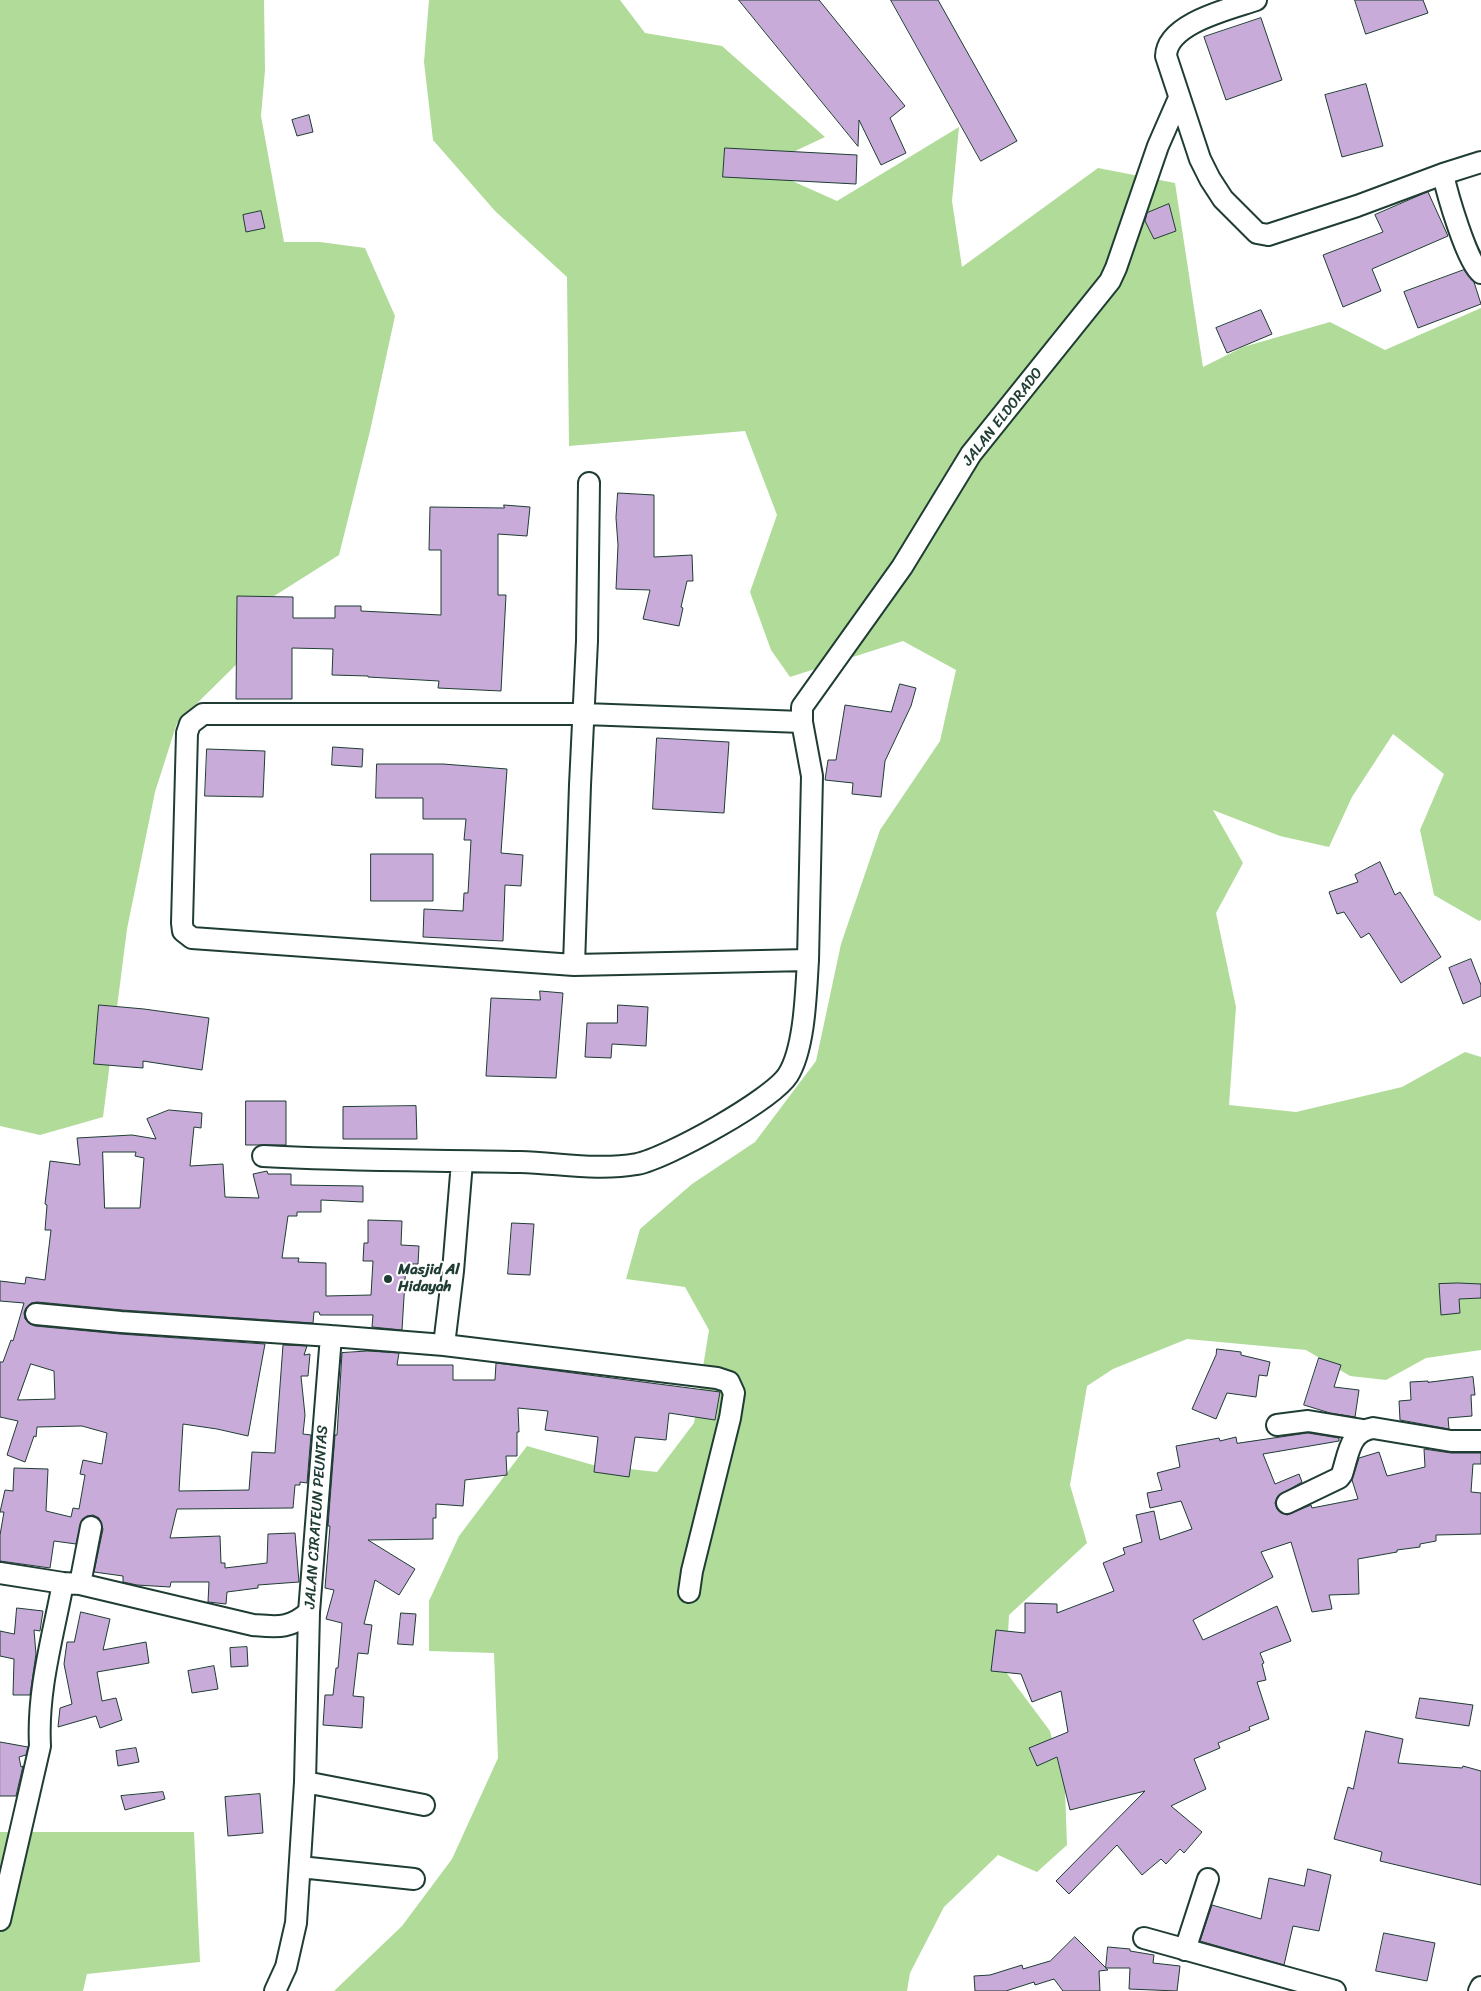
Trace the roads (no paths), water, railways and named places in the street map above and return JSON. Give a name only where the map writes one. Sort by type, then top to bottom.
[{"type":"street","points":[[1256,0],[1197,20],[1168,45],[1166,56],[1200,159],[1210,179],[1223,199],[1257,233],[1268,235],[1358,206],[1443,174],[1481,162]]},
{"type":"street","name":"JALAN ELDORADO","points":[[802,722],[802,707],[902,567],[971,454],[1110,281],[1158,146],[1179,98]]},
{"type":"street","points":[[1443,174],[1449,198],[1473,263],[1481,273]]},
{"type":"street","points":[[574,965],[579,794],[584,714],[589,483]]},
{"type":"street","points":[[262,1156],[336,1160],[520,1162],[596,1168],[637,1164],[662,1156],[757,1102],[777,1087],[789,1074],[798,1050],[806,1000],[808,960],[812,776],[802,722],[584,714],[210,714],[196,718],[190,724],[187,733],[182,923],[183,931],[192,938],[574,965],[808,960]]},
{"type":"street","points":[[444,1345],[453,1271],[462,1162]]},
{"type":"street","points":[[36,1314],[120,1322],[444,1345],[717,1378],[729,1382],[734,1393],[730,1418],[694,1562],[689,1592]]},
{"type":"street","name":"JALAN CIRATEUN PEUNTAS","points":[[275,1991],[286,1967],[296,1923],[306,1782],[309,1612],[331,1336]]},
{"type":"street","points":[[1277,1425],[1308,1421],[1363,1430],[1373,1428],[1451,1441],[1481,1442]]},
{"type":"street","points":[[1287,1503],[1339,1478],[1355,1436],[1363,1430]]},
{"type":"street","points":[[0,1920],[40,1746],[39,1720],[47,1654],[91,1527]]},
{"type":"street","points":[[0,1573],[71,1584],[253,1625],[280,1627],[298,1622],[309,1612]]},
{"type":"street","points":[[306,1782],[424,1806]]},
{"type":"street","points":[[300,1868],[414,1879]]},
{"type":"street","points":[[1185,1950],[1208,1879]]},
{"type":"street","points":[[1144,1938],[1335,1991]]},
{"type":"street","points":[[1479,1991],[1481,1987]]},
{"type":"place","name":"Masjid Al Hidayah","points":[[388,1279]]}]
